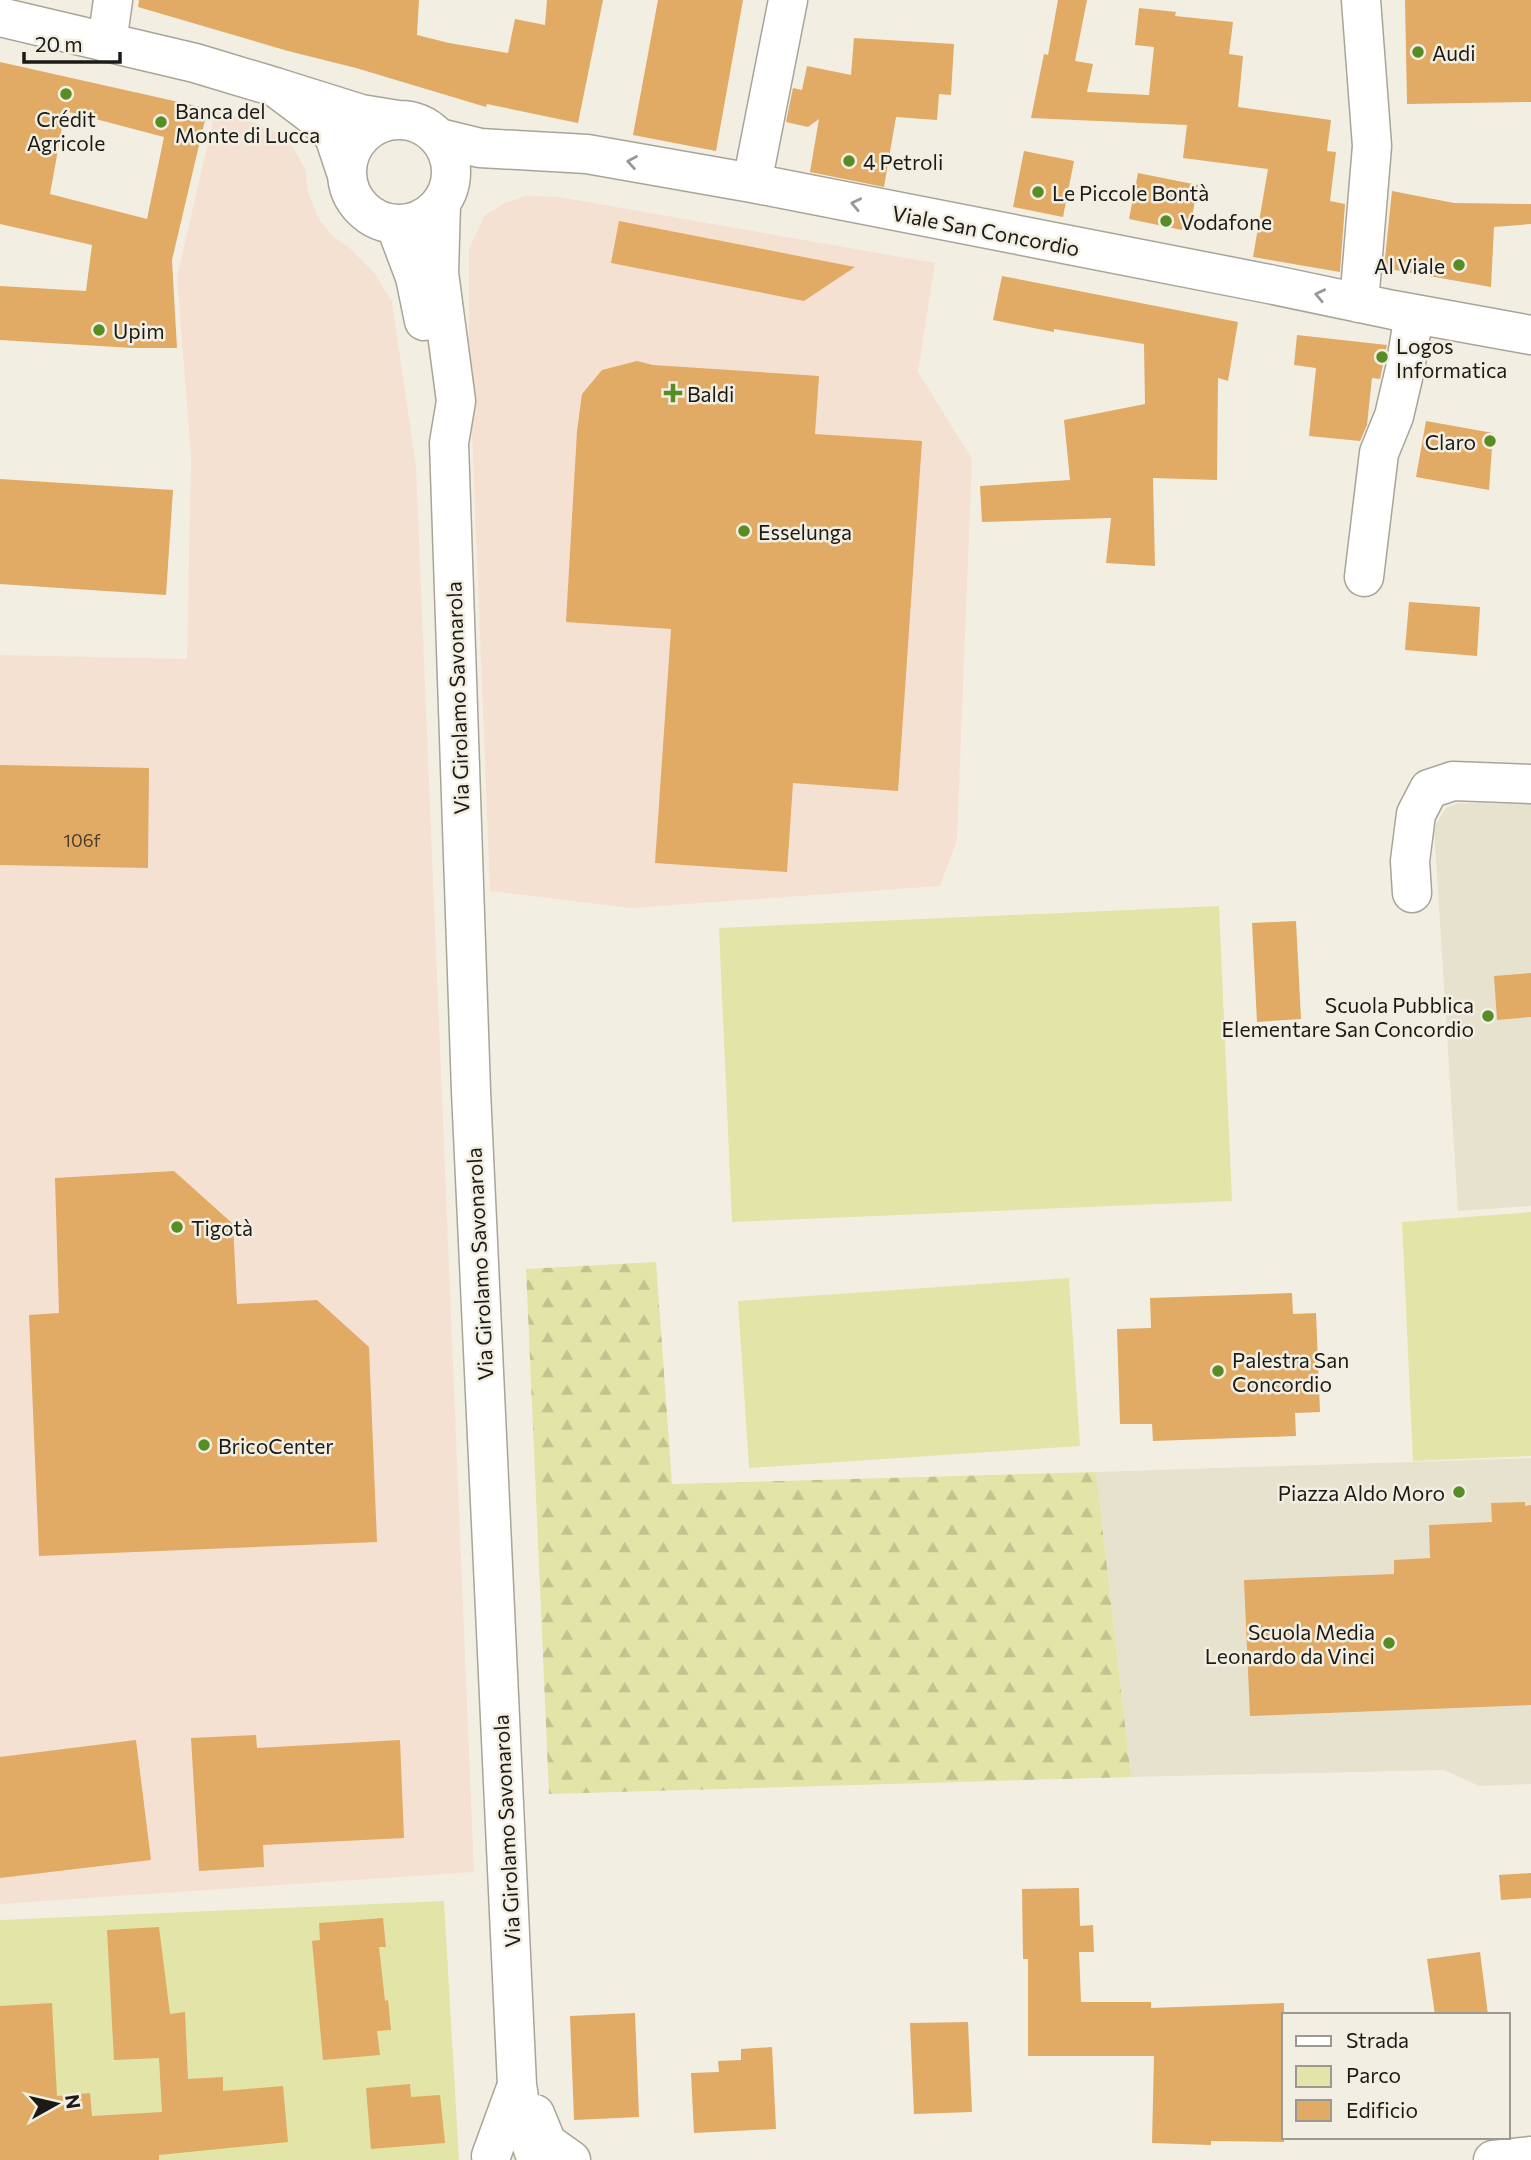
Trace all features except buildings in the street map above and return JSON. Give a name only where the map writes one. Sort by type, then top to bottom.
[{"type":"street","points":[[107,43],[113,0]]},
{"type":"street","points":[[752,183],[788,0]]},
{"type":"street","points":[[1359,303],[1372,146],[1361,0]]},
{"type":"street","name":"Viale San Concordio","points":[[0,17],[195,63],[349,111],[413,122],[427,127],[439,138],[480,148],[587,154],[752,183],[1531,335]]},
{"type":"street","name":"Viale San Concordio","points":[[275,87],[315,117],[334,136],[354,198],[362,208],[371,216],[395,224]]},
{"type":"street","points":[[347,175],[352,150],[358,139],[383,122],[398,120]]},
{"type":"street","points":[[395,224],[412,223],[428,216],[441,204],[448,191],[452,177],[446,149],[439,138]]},
{"type":"street","name":"Via Girolamo Savonarola","points":[[441,204],[439,273],[456,401],[449,443],[472,1105],[517,2071],[522,2116],[549,2159]]},
{"type":"street","name":"Via Girolamo Savonarola","points":[[395,224],[415,277],[426,329],[436,402],[449,443]]},
{"type":"street","points":[[1364,578],[1379,453],[1397,404],[1414,314]]},
{"type":"street","points":[[1412,893],[1410,861],[1416,814],[1429,789],[1453,781],[1531,784]]},
{"type":"street","name":"Via Girolamo Savonarola","points":[[488,2158],[517,2071]]},
{"type":"street","points":[[488,2158],[506,2152],[522,2152],[549,2159]]},
{"type":"street","points":[[1493,2160],[1531,2157]]},
{"type":"shaded area","points":[[216,108],[274,131],[293,147],[305,169],[308,193],[319,219],[333,236],[352,250],[375,274],[392,302],[416,466],[474,1872],[0,1904],[0,655],[187,659],[191,456],[177,277]]},
{"type":"shaded area","points":[[525,196],[559,197],[935,263],[918,372],[972,459],[957,840],[940,886],[632,908],[490,891],[469,355],[469,248],[485,215],[505,203]]},
{"type":"shaded area","name":"Scuola Pubblica Elementare San Concordio","points":[[1459,803],[1531,804],[1531,1206],[1458,1211],[1434,827],[1446,808]]},
{"type":"shaded area","points":[[1531,1458],[1531,1784],[1479,1786],[1444,1770],[1131,1777],[1096,1472]]},
{"type":"green space","points":[[1219,906],[1232,1201],[732,1222],[719,928]]},
{"type":"green space","points":[[1531,1212],[1531,1456],[1413,1461],[1402,1222]]},
{"type":"green space","points":[[656,1262],[672,1484],[1096,1472],[1131,1777],[549,1794],[526,1269]]},
{"type":"green space","points":[[1069,1278],[1080,1446],[749,1468],[738,1301]]},
{"type":"green space","points":[[444,1901],[459,2160],[0,2160],[0,1920]]},
{"type":"place","name":"Audi","points":[[1418,52]]},
{"type":"place","name":"Crédit Agricole","points":[[66,94]]},
{"type":"place","name":"Banca del Monte di Lucca","points":[[161,122]]},
{"type":"place","name":"4 Petroli","points":[[849,161]]},
{"type":"place","name":"Le Piccole Bontà","points":[[1038,192]]},
{"type":"place","name":"Vodafone","points":[[1166,221]]},
{"type":"place","name":"Al Viale","points":[[1459,265]]},
{"type":"place","name":"Upim","points":[[99,330]]},
{"type":"place","name":"Logos Informatica","points":[[1382,357]]},
{"type":"place","name":"Baldi","points":[[673,393]]},
{"type":"place","name":"Claro","points":[[1490,441]]},
{"type":"place","name":"Esselunga","points":[[744,531]]},
{"type":"place","name":"Scuola Pubblica Elementare San Concordio","points":[[1488,1016]]},
{"type":"place","name":"Tigotà","points":[[177,1227]]},
{"type":"place","name":"Palestra San Concordio","points":[[1218,1371]]},
{"type":"place","name":"BricoCenter","points":[[204,1445]]},
{"type":"place","name":"Piazza Aldo Moro","points":[[1459,1492]]},
{"type":"place","name":"Scuola Media Leonardo da Vinci","points":[[1389,1643]]}]
